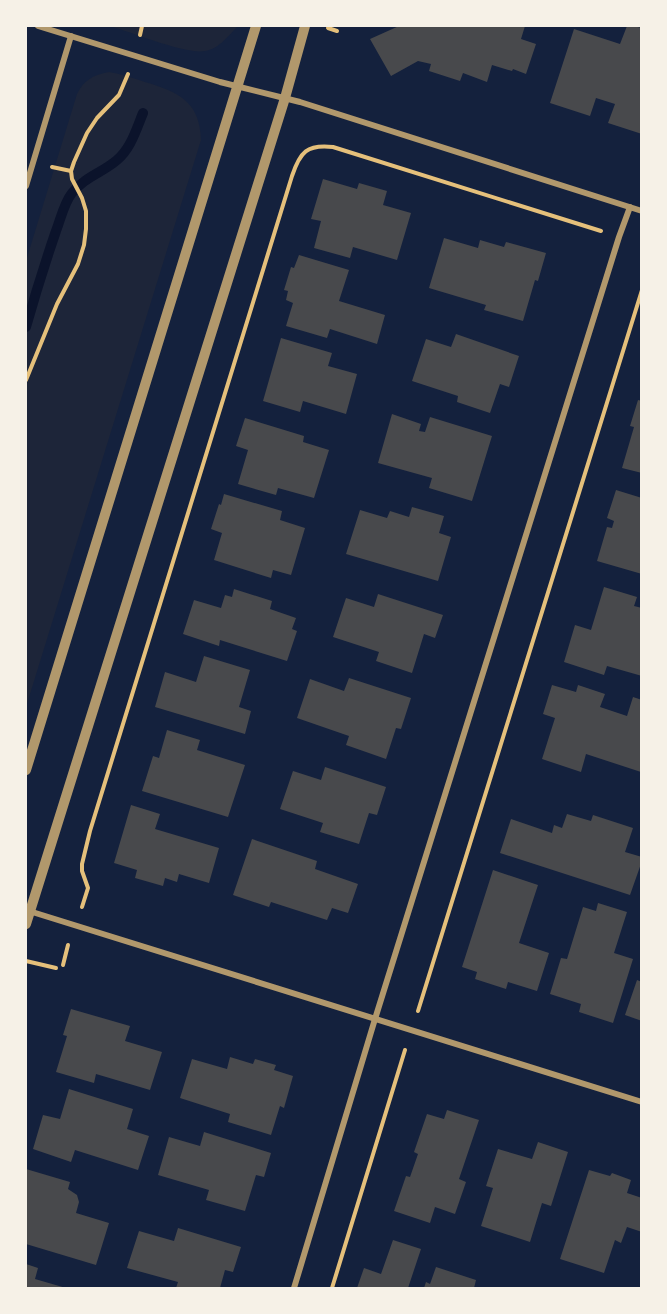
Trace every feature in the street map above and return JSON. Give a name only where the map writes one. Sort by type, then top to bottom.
[{"type":"street","points":[[38,26],[237,86],[285,98],[642,211]]},
{"type":"street","points":[[26,770],[256,26]]},
{"type":"street","points":[[26,924],[27,911],[306,26]]},
{"type":"street","points":[[26,186],[71,36]]},
{"type":"street","points":[[294,1288],[375,1019],[630,207]]},
{"type":"street","points":[[27,911],[642,1102]]},
{"type":"path","points":[[26,380],[57,304],[78,264],[84,245],[86,211],[72,179],[71,171],[87,133],[97,118],[119,95],[127,79],[142,26]]},
{"type":"path","points":[[63,965],[88,888],[82,872],[82,864],[90,831],[296,163],[301,155],[308,149],[319,146],[333,147],[619,237]]},
{"type":"path","points":[[332,1288],[642,290]]},
{"type":"path","points":[[26,961],[56,968]]},
{"type":"shaded area","points":[[110,26],[238,26],[215,48],[197,51],[186,50]]},
{"type":"shaded area","points":[[109,72],[177,94],[192,107],[200,127],[201,140],[26,707],[26,261],[77,94],[90,79]]},
{"type":"building","points":[[399,26],[525,26],[521,39],[536,44],[526,74],[492,65],[487,82],[463,73],[460,81],[429,71],[431,64],[418,61],[391,76],[370,39]]},
{"type":"building","points":[[627,26],[642,28],[642,134],[608,123],[615,104],[596,98],[590,116],[550,103],[574,29],[620,44]]},
{"type":"building","points":[[323,179],[357,189],[359,183],[387,191],[383,205],[411,213],[397,260],[353,247],[350,258],[314,248],[321,221],[311,219]]},
{"type":"building","points":[[444,238],[478,248],[480,240],[504,247],[506,242],[546,253],[523,321],[484,310],[486,305],[429,288]]},
{"type":"building","points":[[299,255],[349,270],[339,301],[385,315],[377,344],[330,329],[327,338],[286,326],[293,303],[286,300],[288,291],[284,290],[291,267],[294,268]]},
{"type":"building","points":[[456,334],[519,356],[509,387],[500,384],[490,413],[457,402],[458,396],[412,381],[426,339],[451,347]]},
{"type":"building","points":[[281,338],[332,353],[328,366],[357,374],[346,414],[303,401],[300,412],[263,401]]},
{"type":"building","points":[[638,400],[642,401],[642,473],[622,468],[634,427],[630,426]]},
{"type":"building","points":[[392,414],[421,424],[419,431],[425,432],[430,417],[492,436],[472,501],[429,488],[432,478],[378,463]]},
{"type":"building","points":[[245,418],[304,436],[303,442],[329,450],[314,498],[278,488],[276,495],[238,484],[248,450],[236,446]]},
{"type":"building","points":[[616,490],[642,498],[642,574],[597,561],[607,527],[612,528],[614,521],[607,518]]},
{"type":"building","points":[[224,494],[282,511],[280,520],[305,528],[291,575],[273,570],[271,578],[214,560],[222,533],[211,529]]},
{"type":"building","points":[[412,507],[444,516],[439,533],[451,537],[438,581],[346,554],[360,510],[387,518],[390,511],[409,517]]},
{"type":"building","points":[[604,587],[637,597],[634,606],[642,608],[642,676],[607,666],[604,675],[564,662],[575,625],[591,630]]},
{"type":"building","points":[[234,589],[272,601],[270,609],[296,618],[292,629],[297,631],[287,661],[220,640],[219,646],[183,634],[194,600],[221,608],[225,595],[232,597]]},
{"type":"building","points":[[378,594],[443,615],[435,638],[424,634],[412,673],[376,661],[379,652],[333,637],[346,598],[374,607]]},
{"type":"building","points":[[204,656],[250,670],[239,707],[251,711],[245,734],[155,707],[165,672],[196,682]]},
{"type":"building","points":[[349,678],[411,698],[401,729],[396,728],[386,759],[346,745],[349,736],[297,718],[310,679],[344,691]]},
{"type":"building","points":[[552,685],[576,692],[578,685],[605,694],[600,707],[627,716],[633,697],[642,700],[641,772],[586,754],[581,772],[542,759],[555,718],[543,714]]},
{"type":"building","points":[[167,730],[200,740],[197,750],[245,765],[228,817],[142,791],[153,756],[159,758]]},
{"type":"building","points":[[325,767],[386,787],[377,815],[369,813],[359,844],[320,832],[323,823],[280,809],[293,771],[321,780]]},
{"type":"building","points":[[131,805],[160,814],[155,829],[219,848],[209,883],[179,874],[177,882],[165,878],[163,886],[135,878],[137,870],[114,863]]},
{"type":"building","points":[[567,814],[591,821],[593,815],[633,828],[625,852],[642,857],[642,861],[630,895],[500,853],[511,819],[552,833],[554,825],[562,828]]},
{"type":"building","points":[[252,839],[317,861],[315,869],[358,884],[348,913],[332,908],[327,920],[271,902],[269,907],[233,895]]},
{"type":"building","points":[[493,870],[538,885],[519,943],[549,953],[537,991],[508,982],[506,989],[475,979],[477,972],[462,967]]},
{"type":"building","points":[[598,903],[627,912],[614,953],[633,959],[613,1023],[579,1012],[581,1004],[550,994],[561,958],[567,959],[583,907],[596,911]]},
{"type":"building","points":[[637,980],[642,982],[642,1021],[625,1015]]},
{"type":"building","points":[[71,1009],[130,1026],[125,1041],[162,1052],[150,1090],[96,1074],[94,1083],[56,1072],[67,1036],[63,1035]]},
{"type":"building","points":[[230,1057],[253,1064],[255,1059],[276,1065],[274,1070],[293,1076],[284,1108],[280,1106],[271,1135],[228,1122],[230,1114],[180,1098],[192,1059],[227,1069]]},
{"type":"building","points":[[69,1089],[133,1109],[127,1129],[149,1136],[138,1170],[75,1150],[71,1162],[33,1149],[43,1115],[60,1119]]},
{"type":"building","points":[[447,1110],[479,1120],[459,1179],[466,1182],[455,1214],[435,1207],[430,1223],[394,1211],[406,1176],[410,1177],[418,1154],[414,1152],[427,1114],[444,1119]]},
{"type":"building","points":[[204,1132],[271,1153],[264,1177],[256,1175],[245,1211],[206,1200],[209,1190],[158,1175],[169,1137],[200,1146]]},
{"type":"building","points":[[538,1142],[568,1152],[551,1206],[542,1203],[530,1242],[481,1226],[493,1188],[486,1186],[498,1149],[532,1159]]},
{"type":"building","points":[[26,1169],[70,1182],[68,1189],[77,1195],[79,1202],[76,1213],[109,1223],[96,1265],[26,1244]]},
{"type":"building","points":[[589,1170],[610,1176],[612,1173],[631,1180],[627,1193],[642,1198],[642,1232],[627,1227],[621,1243],[615,1240],[604,1273],[560,1259]]},
{"type":"building","points":[[178,1228],[241,1247],[233,1272],[225,1270],[220,1288],[176,1288],[178,1282],[127,1268],[139,1231],[174,1241]]},
{"type":"building","points":[[393,1240],[421,1249],[408,1288],[357,1288],[364,1268],[381,1274]]},
{"type":"building","points":[[26,1264],[38,1268],[35,1279],[66,1288],[26,1288]]},
{"type":"building","points":[[436,1267],[476,1280],[474,1288],[424,1288],[426,1282],[430,1284]]},
{"type":"waterway","points":[[26,327],[67,201],[83,182],[122,155],[133,138],[143,113]]}]
